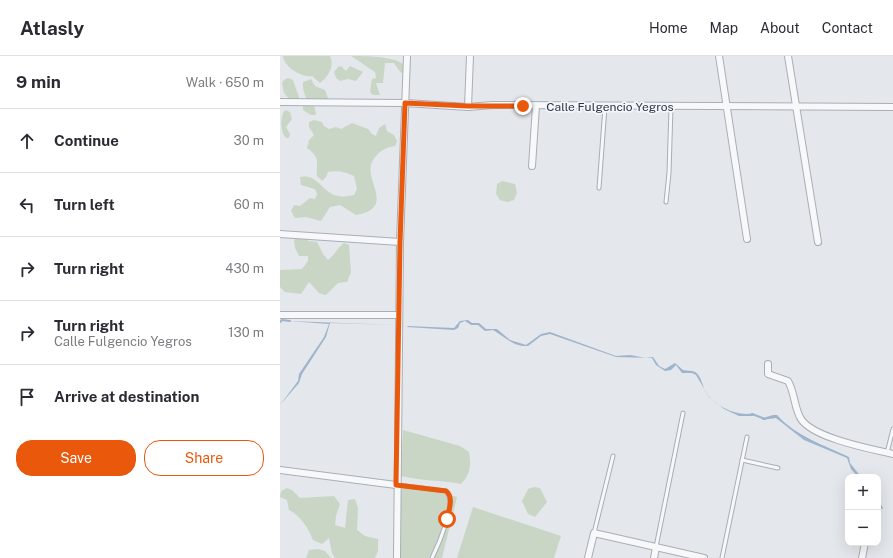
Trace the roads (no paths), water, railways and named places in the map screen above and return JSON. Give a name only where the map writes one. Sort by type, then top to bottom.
[{"type":"street","points":[[397,558],[396,485],[400,242],[407,56]]},
{"type":"street","points":[[468,106],[470,56]]},
{"type":"street","points":[[719,56],[747,239]]},
{"type":"street","points":[[788,56],[798,106],[818,242]]},
{"type":"street","name":"Calle Fulgencio Yegros","points":[[280,102],[405,103],[468,106],[893,107]]},
{"type":"street","points":[[532,166],[536,106]]},
{"type":"street","points":[[280,234],[400,242]]},
{"type":"street","points":[[280,315],[399,315]]},
{"type":"street","points":[[768,364],[768,374],[788,381],[800,418],[807,426],[828,437],[890,454]]},
{"type":"street","points":[[280,470],[396,485]]},
{"type":"street","points":[[588,558],[594,533],[704,558]]},
{"type":"street","points":[[654,558],[656,546]]},
{"type":"street","points":[[862,558],[864,546]]},
{"type":"lane","points":[[599,188],[605,107]]},
{"type":"lane","points":[[666,202],[669,174],[671,107]]},
{"type":"lane","points":[[656,546],[683,413]]},
{"type":"lane","points":[[890,454],[893,429]]},
{"type":"lane","points":[[722,558],[747,437]]},
{"type":"lane","points":[[594,533],[613,456]]},
{"type":"lane","points":[[742,460],[778,468]]},
{"type":"lane","points":[[396,485],[446,491],[450,494],[451,498],[447,519],[440,542],[432,558]]},
{"type":"water","points":[[468,320],[472,323],[479,323],[486,329],[497,329],[510,340],[526,345],[541,334],[550,332],[616,356],[630,355],[645,358],[616,357],[550,334],[541,336],[528,346],[518,345],[493,330],[485,331],[478,325],[471,325],[465,321],[460,323],[458,328],[454,330],[407,327],[454,328],[460,321]]},
{"type":"water","points":[[288,321],[397,325],[330,323],[326,337],[302,374],[299,383],[280,405],[298,381],[299,374],[324,337],[329,324]]},
{"type":"water","points":[[653,357],[659,366],[665,369],[675,363],[683,370],[695,372],[699,376],[705,390],[696,375],[692,373],[682,373],[676,365],[671,370],[665,371],[656,365],[652,358],[647,358]]},
{"type":"water","points":[[718,404],[728,410],[741,414],[754,413],[753,416],[739,416],[724,409]]},
{"type":"water","points":[[777,415],[785,423],[802,435],[849,457],[850,463],[859,474],[855,474],[851,469],[847,458],[804,440],[776,418],[762,420],[763,418]]},
{"type":"waterway","points":[[280,322],[282,320],[290,321]]},
{"type":"waterway","points":[[752,414],[765,419]]}]
